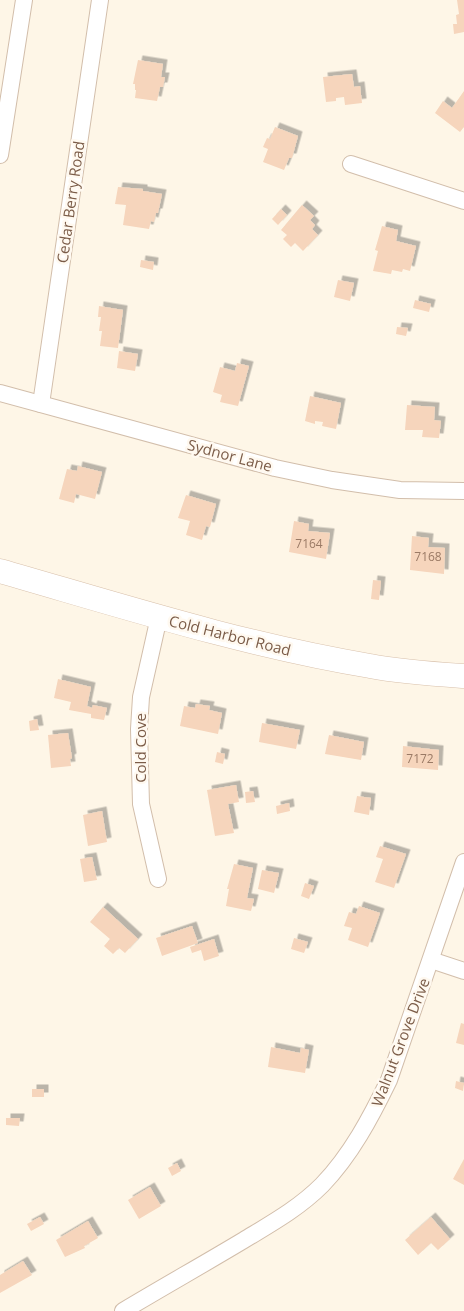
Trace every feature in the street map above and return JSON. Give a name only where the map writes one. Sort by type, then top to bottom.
[{"type":"main road","name":"Cold Harbor Road","points":[[0,571],[159,617],[304,653],[371,666],[464,676]]},
{"type":"street","points":[[0,156],[24,0]]},
{"type":"street","name":"Cedar Berry Road","points":[[41,404],[100,0]]},
{"type":"street","points":[[351,164],[464,201]]},
{"type":"street","name":"Sydnor Lane","points":[[0,393],[275,468],[332,480],[400,490],[464,491]]},
{"type":"street","name":"Cold Cove","points":[[158,879],[141,804],[139,729],[142,690],[159,617]]},
{"type":"street","name":"Walnut Grove Drive","points":[[126,1310],[286,1214],[321,1186],[340,1165],[367,1123],[389,1080],[464,862]]},
{"type":"street","points":[[431,960],[464,971]]},
{"type":"building","points":[[457,0],[464,0],[464,32],[454,34],[453,24],[457,24],[456,15],[459,14]]},
{"type":"building","points":[[138,60],[163,64],[161,77],[165,77],[163,87],[160,87],[157,101],[135,98],[136,90],[135,84],[133,84]]},
{"type":"building","points":[[352,74],[354,87],[360,86],[362,103],[345,105],[344,97],[336,98],[336,101],[326,102],[323,77]]},
{"type":"building","points":[[464,91],[464,127],[460,132],[435,113],[443,101],[452,108]]},
{"type":"building","points":[[275,127],[298,136],[292,158],[289,158],[284,170],[263,162],[268,149],[263,147],[267,138],[270,139]]},
{"type":"building","points":[[118,187],[143,189],[143,191],[162,194],[158,213],[156,213],[154,222],[151,221],[149,229],[123,225],[126,205],[115,204]]},
{"type":"building","points":[[302,205],[314,216],[310,220],[315,225],[312,229],[318,235],[303,251],[295,243],[291,247],[283,239],[287,235],[281,230]]},
{"type":"building","points":[[281,209],[287,215],[278,225],[272,219]]},
{"type":"building","points":[[382,226],[398,230],[396,241],[416,246],[410,271],[403,269],[402,272],[392,270],[391,274],[373,271],[378,251],[375,250]]},
{"type":"building","points":[[141,260],[154,262],[153,270],[140,267]]},
{"type":"building","points":[[338,280],[354,283],[350,301],[334,297]]},
{"type":"building","points":[[415,300],[431,304],[429,312],[413,308]]},
{"type":"building","points":[[99,306],[123,310],[118,348],[100,346],[102,331],[99,331],[101,317],[98,317]]},
{"type":"building","points":[[397,327],[408,328],[406,336],[396,334]]},
{"type":"building","points":[[119,351],[138,354],[135,371],[117,368]]},
{"type":"building","points":[[237,363],[249,366],[238,406],[220,402],[222,395],[213,392],[220,367],[235,371]]},
{"type":"building","points":[[310,396],[341,403],[336,429],[322,426],[323,422],[315,421],[315,424],[305,421]]},
{"type":"building","points":[[407,405],[435,407],[434,420],[441,421],[439,438],[422,437],[423,430],[405,430]]},
{"type":"building","points":[[78,466],[102,472],[95,499],[76,494],[74,503],[59,499],[67,469],[77,471]]},
{"type":"building","points":[[186,495],[216,504],[210,527],[206,526],[202,540],[186,535],[190,521],[178,518]]},
{"type":"building","points":[[294,521],[309,524],[308,531],[330,533],[326,559],[289,552]]},
{"type":"building","points":[[412,536],[429,538],[428,547],[445,548],[444,574],[410,570]]},
{"type":"building","points":[[373,580],[381,581],[379,600],[371,599]]},
{"type":"building","points":[[58,679],[91,687],[87,706],[92,708],[93,705],[107,708],[104,720],[91,718],[91,714],[69,710],[71,702],[54,698]]},
{"type":"building","points":[[196,704],[210,706],[209,710],[222,713],[218,734],[180,726],[184,706],[195,708]]},
{"type":"building","points":[[37,719],[39,730],[30,731],[29,721]]},
{"type":"building","points":[[262,723],[300,730],[296,749],[259,742]]},
{"type":"building","points":[[68,733],[72,758],[70,759],[71,766],[51,768],[48,735]]},
{"type":"building","points":[[329,735],[364,742],[361,760],[325,754]]},
{"type":"building","points":[[403,746],[439,750],[438,770],[402,767]]},
{"type":"building","points":[[217,752],[225,754],[223,764],[215,762]]},
{"type":"building","points":[[236,785],[239,802],[228,804],[234,833],[215,836],[207,790]]},
{"type":"building","points":[[253,791],[255,802],[246,803],[245,792]]},
{"type":"building","points":[[357,796],[371,798],[369,815],[354,812]]},
{"type":"building","points":[[289,803],[290,811],[277,814],[276,806]]},
{"type":"building","points":[[102,811],[107,842],[88,846],[83,815]]},
{"type":"building","points":[[380,846],[406,854],[394,888],[375,882],[383,859],[376,857]]},
{"type":"building","points":[[92,857],[97,880],[84,882],[80,859]]},
{"type":"building","points":[[234,864],[253,868],[247,898],[254,899],[251,911],[226,906],[229,889],[227,889]]},
{"type":"building","points":[[262,870],[279,873],[274,893],[258,889]]},
{"type":"building","points":[[305,883],[314,886],[309,899],[301,896]]},
{"type":"building","points":[[359,906],[380,913],[368,947],[348,940],[352,928],[344,926],[349,912],[356,914]]},
{"type":"building","points":[[103,907],[138,939],[125,953],[119,948],[113,954],[104,946],[110,939],[90,922]]},
{"type":"building","points":[[192,926],[198,943],[162,956],[156,938]]},
{"type":"building","points":[[294,938],[308,942],[304,953],[291,949]]},
{"type":"building","points":[[214,939],[219,956],[204,961],[201,950],[192,953],[190,947]]},
{"type":"building","points":[[461,1023],[464,1024],[464,1045],[456,1043]]},
{"type":"building","points":[[271,1047],[300,1053],[301,1048],[309,1050],[305,1073],[268,1067]]},
{"type":"building","points":[[456,1081],[464,1083],[463,1091],[455,1088]]},
{"type":"building","points":[[32,1089],[44,1089],[44,1097],[32,1097]]},
{"type":"building","points":[[6,1118],[20,1118],[19,1126],[6,1125]]},
{"type":"building","points":[[464,1159],[464,1185],[453,1179]]},
{"type":"building","points":[[177,1163],[181,1171],[172,1176],[168,1168]]},
{"type":"building","points":[[150,1187],[161,1206],[139,1219],[128,1200]]},
{"type":"building","points":[[40,1217],[44,1224],[31,1231],[27,1224]]},
{"type":"building","points":[[431,1217],[450,1239],[438,1250],[431,1243],[418,1255],[405,1240]]},
{"type":"building","points":[[88,1221],[98,1238],[84,1246],[85,1248],[65,1257],[56,1240]]},
{"type":"building","points":[[23,1261],[32,1275],[0,1293],[0,1275]]}]
